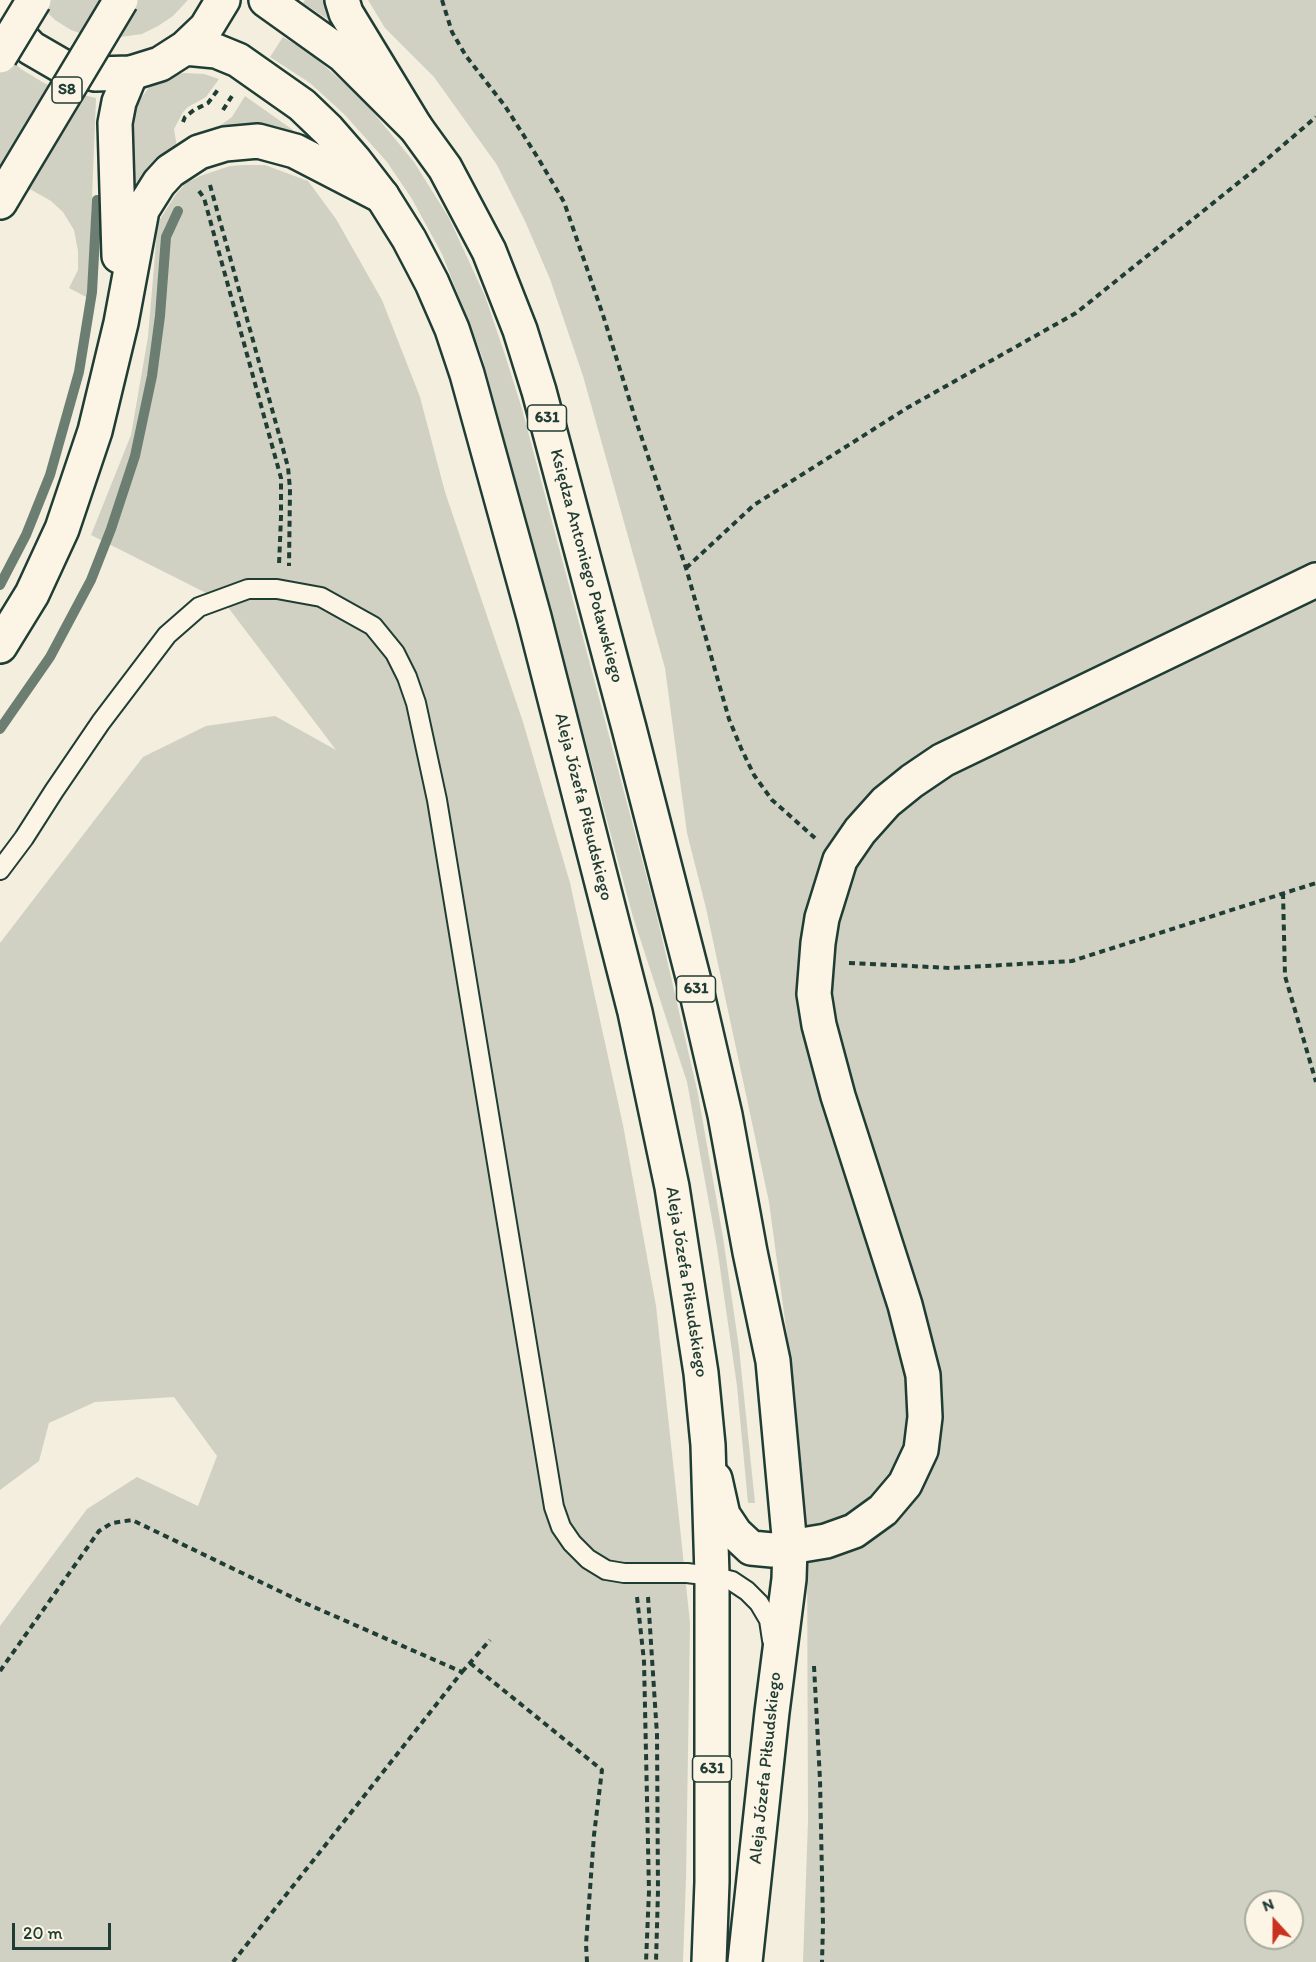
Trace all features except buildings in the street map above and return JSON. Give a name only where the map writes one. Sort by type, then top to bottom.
[{"type":"main road","points":[[0,56],[34,0]]},
{"type":"main road","name":"S8","points":[[6,191],[121,0]]},
{"type":"main road","points":[[0,9],[7,23],[31,48],[62,66],[96,74],[131,73],[160,64],[185,48],[206,28],[223,0]]},
{"type":"main road","name":"Księdza Antoniego Poławskiego","points":[[266,0],[343,55],[416,128],[445,168],[489,250],[520,330],[539,391],[629,728]]},
{"type":"main road","points":[[342,0],[346,13],[416,128]]},
{"type":"main road","name":"631","points":[[185,48],[216,51],[244,64],[302,105],[328,130],[382,196]]},
{"type":"main road","points":[[121,323],[115,123],[119,102],[131,73]]},
{"type":"main road","points":[[0,646],[32,594],[62,529],[95,431],[121,323],[142,210],[159,183],[170,171],[193,155],[225,144],[258,141],[295,151],[382,196]]},
{"type":"main road","name":"Aleja Józefa Piłsudskiego","points":[[382,196],[409,239],[432,283],[467,374],[534,617],[658,1111],[701,1373],[708,1445],[712,1576],[712,1882],[709,1962]]},
{"type":"main road","points":[[708,1445],[723,1515],[735,1533],[751,1548],[772,1550],[826,1541],[854,1531],[883,1510],[905,1484],[921,1450],[926,1417],[923,1376],[905,1305],[838,1096],[819,1025],[814,994],[822,918],[840,860],[860,831],[886,802],[943,760],[1316,580]]},
{"type":"main road","name":"Aleja Józefa Piłsudskiego","points":[[629,728],[694,981],[725,1114],[773,1361],[790,1547],[789,1579],[745,1962]]},
{"type":"lane","points":[[0,870],[101,722],[168,635],[199,607],[248,589],[283,590],[321,597],[373,626],[395,653],[416,703],[443,835],[554,1507],[561,1527],[572,1544],[588,1559],[606,1570],[712,1576],[732,1581],[747,1591],[759,1603],[769,1620],[772,1634],[772,1712]]},
{"type":"path","points":[[442,0],[452,32],[466,56],[505,106],[564,202],[686,568],[729,719],[753,775],[772,800],[840,860]]},
{"type":"path","points":[[244,64],[208,103],[185,117],[180,128],[213,195],[288,467],[290,489],[283,590]]},
{"type":"path","points":[[244,64],[218,116],[198,127],[193,155],[194,184],[204,198],[280,478],[283,590]]},
{"type":"path","points":[[686,568],[754,505],[907,408],[1076,314],[1316,117]]},
{"type":"path","points":[[816,961],[951,968],[1072,961],[1316,883]]},
{"type":"path","points":[[1283,893],[1285,976],[1316,1082]]},
{"type":"path","points":[[0,1671],[99,1531],[112,1523],[132,1520],[298,1600],[462,1672]]},
{"type":"path","points":[[641,1572],[649,1891],[646,1962]]},
{"type":"path","points":[[641,1572],[657,1735],[656,1962]]},
{"type":"path","points":[[233,1962],[462,1672],[490,1640]]},
{"type":"path","points":[[470,1663],[602,1770],[594,1835],[586,1944],[587,1962]]},
{"type":"path","points":[[813,1663],[820,1780],[822,1962]]},
{"type":"shaded area","points":[[35,0],[188,0],[173,16],[142,34],[106,39],[71,30],[55,20]]},
{"type":"shaded area","points":[[305,0],[324,0],[332,22],[303,3]]},
{"type":"shaded area","points":[[368,0],[1316,0],[1316,1962],[803,1962],[808,1821],[807,1534],[795,1394],[769,1202],[706,908],[687,833],[665,668],[583,376],[550,279],[497,165],[434,77],[385,28]]},
{"type":"shaded area","points":[[283,37],[311,54],[363,100],[414,162],[449,218],[485,296],[505,355],[522,409],[656,912],[698,1094],[723,1237],[739,1348],[755,1503],[748,1503],[737,1386],[717,1247],[687,1082],[633,917],[482,356],[442,254],[412,199],[387,162],[345,115],[310,83],[270,57]]},
{"type":"shaded area","points":[[0,50],[21,69],[44,83],[58,89],[96,98],[88,298],[69,288],[78,270],[78,251],[74,230],[63,212],[51,201],[0,172]]},
{"type":"shaded area","points":[[184,73],[204,74],[219,79],[206,97],[183,112],[174,129],[177,147],[134,195],[128,186],[128,132],[133,109],[150,86],[167,77]]},
{"type":"shaded area","points":[[245,96],[293,130],[293,134],[211,132],[232,117]]},
{"type":"shaded area","points":[[265,165],[308,181],[336,219],[382,300],[420,397],[445,492],[523,722],[570,883],[623,1125],[656,1306],[690,1623],[683,1962],[0,1962],[0,1626],[87,1509],[137,1477],[198,1506],[217,1456],[174,1397],[95,1402],[49,1423],[39,1461],[0,1490],[0,943],[143,757],[206,726],[275,716],[336,750],[224,602],[91,535],[131,435],[148,337],[159,221],[186,183],[230,166]]},
{"type":"waterway","points":[[0,585],[26,535],[50,475],[79,372],[92,292],[97,200]]},
{"type":"waterway","points":[[0,729],[50,657],[91,580],[111,529],[135,456],[152,376],[160,316],[166,237],[178,211]]}]
